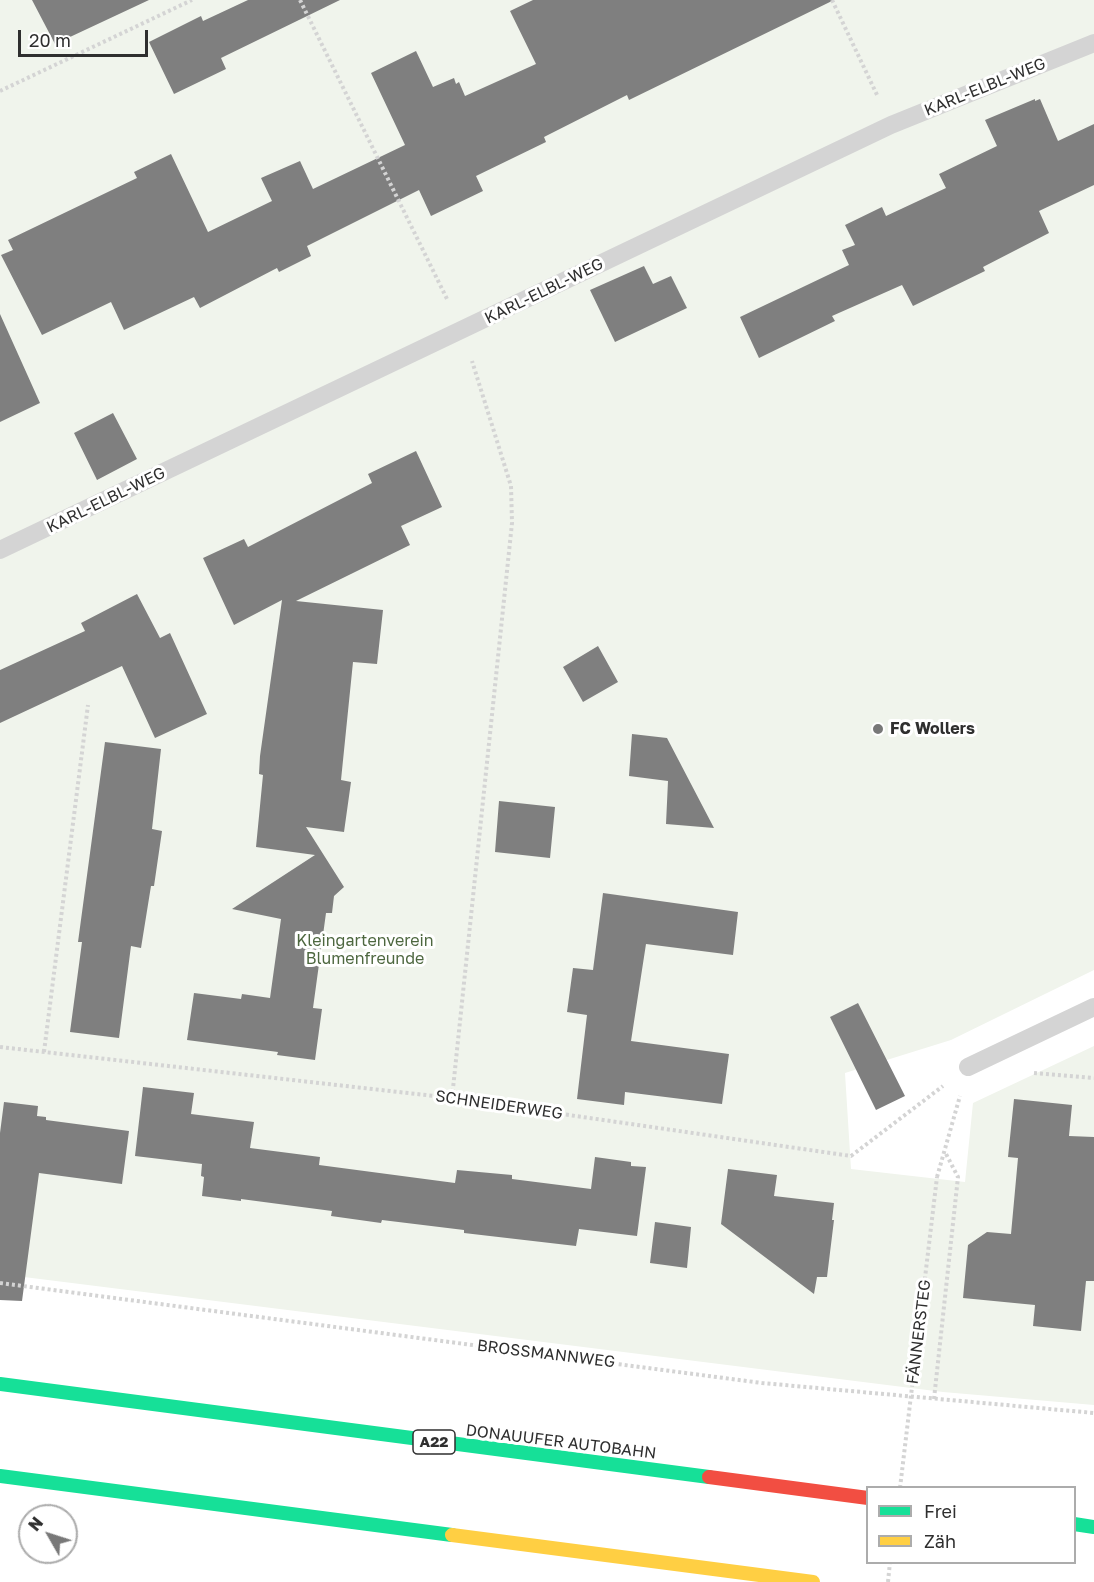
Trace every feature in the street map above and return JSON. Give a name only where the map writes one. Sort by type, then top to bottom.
[{"type":"highway","name":"DONAUUFER AUTOBAHN","points":[[0,1384],[866,1498]]},
{"type":"highway","points":[[0,1476],[101,1491],[813,1582]]},
{"type":"highway","points":[[45,1495],[101,1491]]},
{"type":"highway","points":[[1076,1524],[1094,1527]]},
{"type":"lane","name":"KARL-ELBL-WEG","points":[[0,550],[891,125],[1094,43]]},
{"type":"lane","points":[[968,1066],[1094,1007]]},
{"type":"path","points":[[0,91],[192,0]]},
{"type":"path","points":[[300,0],[462,330],[511,486],[512,523],[452,1098]]},
{"type":"path","points":[[832,0],[891,125]]},
{"type":"path","points":[[44,1052],[88,705]]},
{"type":"path","name":"SCHNEIDERWEG","points":[[0,1047],[452,1098],[850,1156],[968,1066]]},
{"type":"path","name":"FÄNNERSTEG","points":[[900,1486],[937,1177],[968,1066]]},
{"type":"path","points":[[934,1399],[958,1177],[945,1152]]},
{"type":"path","name":"BROSSMANNWEG","points":[[0,1283],[762,1383],[1094,1413]]},
{"type":"path","points":[[888,1582],[890,1564]]},
{"type":"green space","name":"Kleingartenverein Blumenfreunde","points":[[0,0],[1094,0],[1094,970],[951,1040],[845,1073],[851,1169],[965,1182],[973,1103],[1094,1046],[1094,1405],[943,1392],[0,1274]]},
{"type":"building","points":[[32,0],[149,0],[55,44]]},
{"type":"building","points":[[248,0],[340,0],[221,58],[226,69],[174,94],[149,42],[201,16],[203,21]]},
{"type":"building","points":[[533,0],[834,0],[629,100],[627,95],[544,137],[546,142],[476,176],[483,191],[431,216],[419,190],[307,246],[311,256],[279,272],[277,268],[200,308],[194,297],[124,330],[111,302],[42,335],[1,255],[13,250],[8,240],[137,178],[134,172],[171,154],[208,232],[272,201],[261,178],[300,161],[313,189],[405,145],[371,73],[416,51],[433,87],[454,78],[456,84],[459,82],[465,96],[536,64],[510,11]]},
{"type":"building","points":[[1035,99],[1035,101],[1040,99],[1058,141],[1094,124],[1094,185],[1039,211],[1049,233],[983,267],[985,271],[913,306],[902,285],[832,316],[835,321],[759,358],[740,317],[849,265],[842,250],[855,245],[845,225],[882,207],[886,216],[946,188],[939,174],[997,146],[985,120]]},
{"type":"building","points":[[644,266],[653,284],[671,276],[687,308],[615,342],[590,290]]},
{"type":"building","points":[[0,314],[40,403],[0,422]]},
{"type":"building","points":[[113,413],[137,459],[97,480],[74,433]]},
{"type":"building","points":[[416,451],[442,507],[401,526],[410,545],[296,601],[383,610],[377,664],[353,662],[341,780],[351,782],[344,832],[306,827],[344,887],[334,896],[332,913],[326,913],[313,1008],[322,1009],[315,1060],[277,1055],[278,1052],[187,1040],[194,993],[241,999],[242,994],[270,998],[281,919],[232,909],[315,855],[256,847],[263,775],[259,774],[260,756],[282,600],[234,625],[203,558],[244,539],[248,547],[372,483],[368,474]]},
{"type":"building","points":[[137,594],[160,638],[170,633],[207,714],[155,738],[122,666],[0,723],[0,670],[85,631],[81,623]]},
{"type":"building","points":[[598,646],[618,682],[583,702],[563,667]]},
{"type":"building","points":[[632,734],[667,738],[714,828],[666,824],[668,781],[629,776]]},
{"type":"building","points":[[105,742],[161,749],[152,829],[162,831],[154,886],[151,886],[141,948],[131,946],[119,1038],[70,1032],[82,942],[78,942]]},
{"type":"building","points":[[499,801],[555,807],[550,858],[495,852]]},
{"type":"building","points":[[603,893],[738,912],[733,955],[646,944],[631,1041],[729,1054],[722,1104],[625,1092],[624,1105],[577,1099],[587,1015],[567,1012],[573,968],[593,970]]},
{"type":"building","points":[[858,1003],[905,1096],[876,1110],[830,1017]]},
{"type":"building","points":[[143,1087],[194,1093],[191,1114],[254,1122],[250,1148],[320,1157],[319,1165],[455,1183],[457,1170],[512,1175],[512,1179],[591,1189],[595,1157],[631,1162],[631,1166],[646,1167],[637,1236],[579,1229],[576,1246],[464,1233],[464,1230],[382,1220],[381,1223],[331,1216],[332,1211],[202,1196],[204,1177],[201,1176],[202,1164],[135,1156]]},
{"type":"building","points":[[1014,1099],[1072,1105],[1069,1136],[1094,1137],[1094,1281],[1086,1281],[1081,1331],[1033,1326],[1035,1305],[963,1298],[968,1245],[987,1232],[1011,1234],[1018,1158],[1008,1157]]},
{"type":"building","points":[[4,1102],[38,1106],[37,1116],[46,1117],[46,1120],[129,1131],[122,1184],[39,1173],[22,1301],[0,1300],[0,1133]]},
{"type":"building","points":[[728,1169],[777,1175],[774,1196],[834,1203],[827,1277],[817,1277],[814,1294],[721,1224]]},
{"type":"building","points":[[655,1222],[691,1227],[687,1268],[650,1263]]},
{"type":"traffic: fast","points":[[0,1384],[709,1477]]},
{"type":"traffic: fast","points":[[0,1476],[452,1535]]},
{"type":"traffic: fast","points":[[1076,1524],[1094,1527]]},
{"type":"traffic: slow","points":[[452,1535],[813,1582]]},
{"type":"traffic: jam","points":[[709,1477],[866,1498]]},
{"type":"place","name":"FC Wollers","points":[[878,729]]}]
